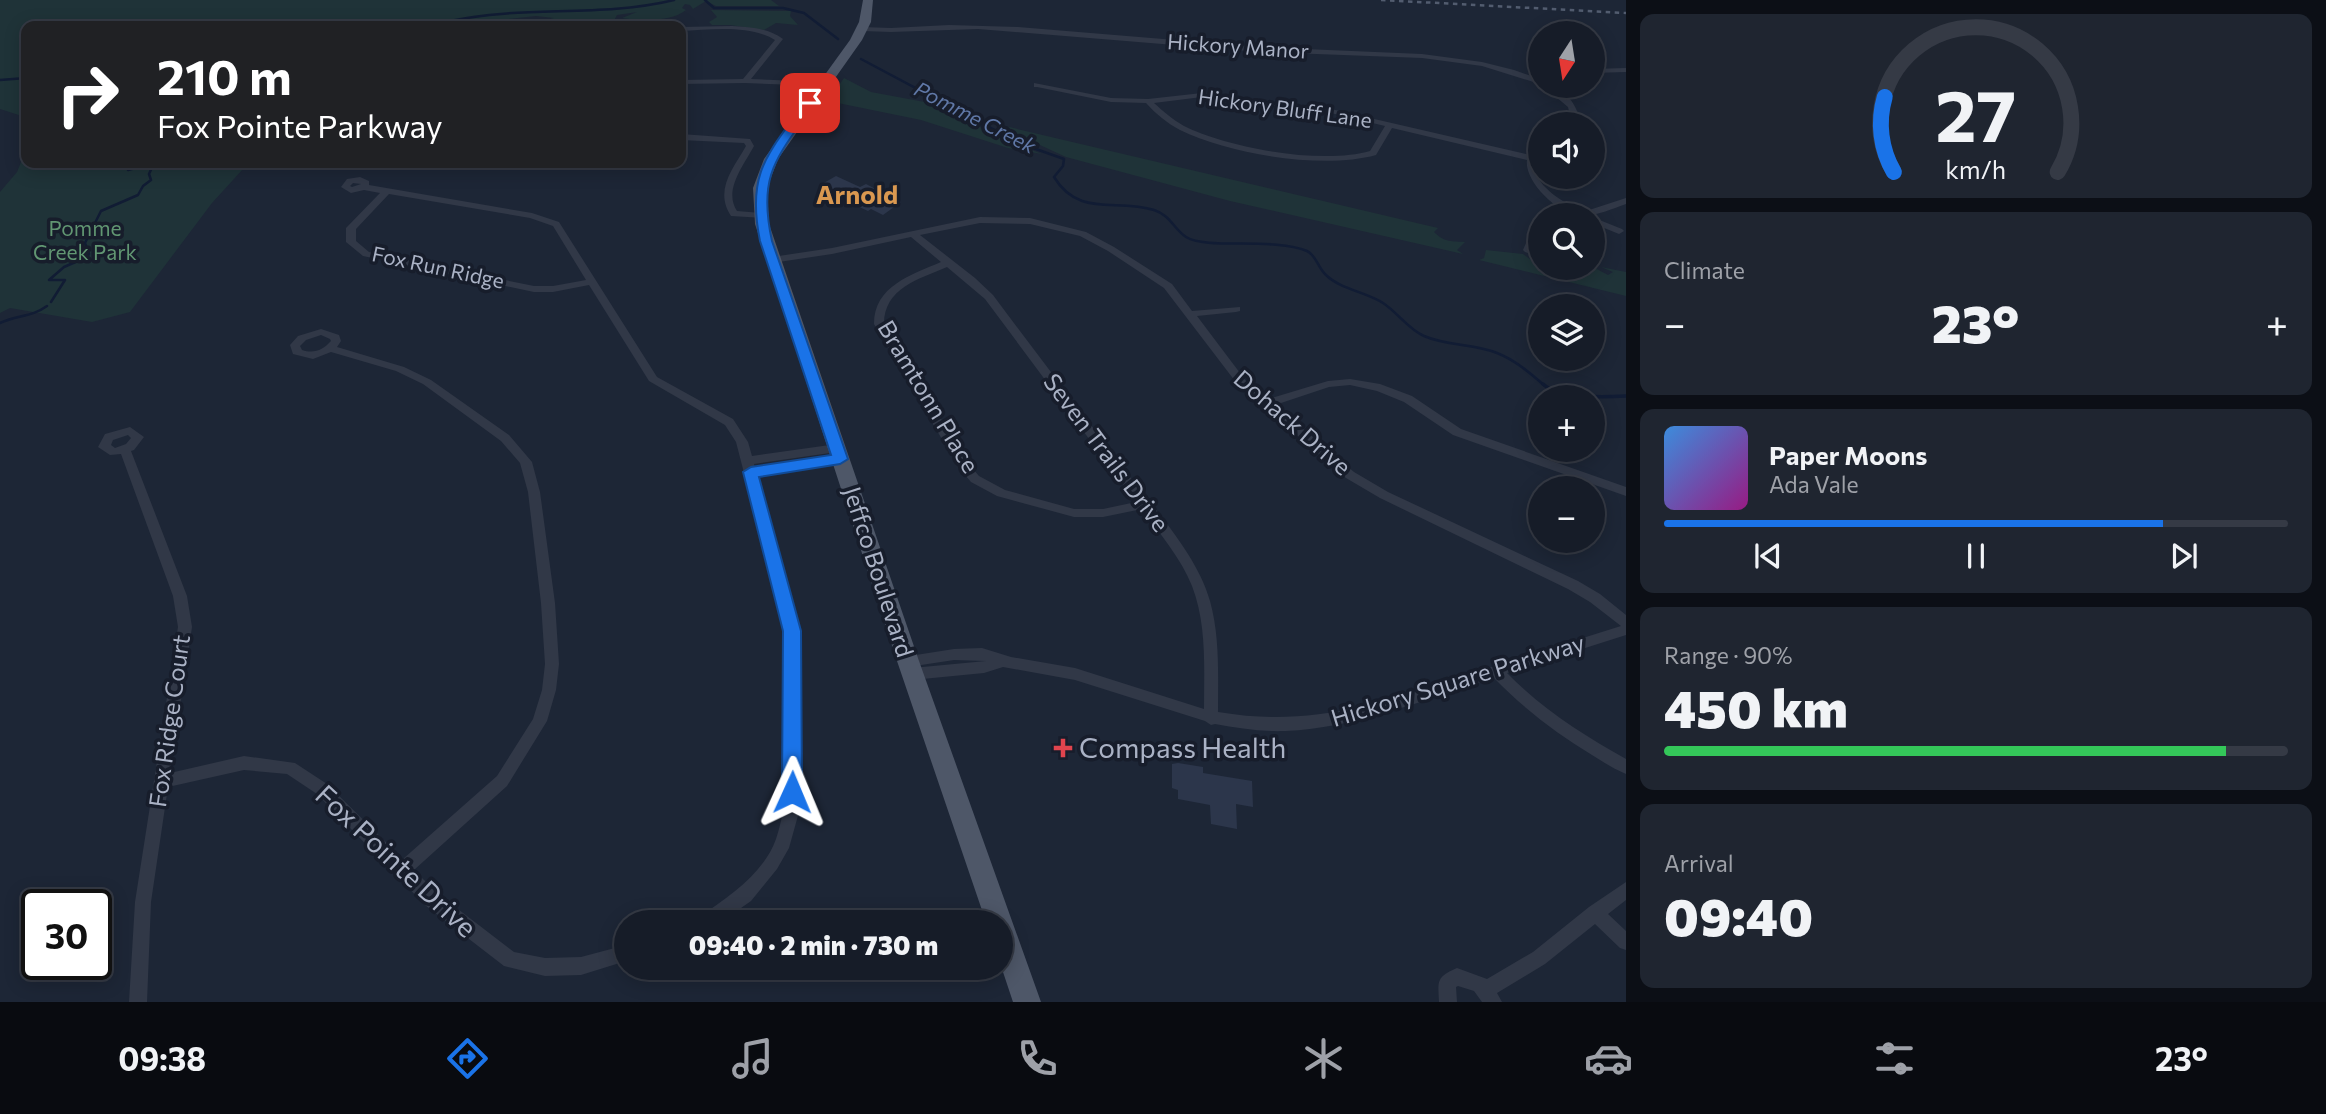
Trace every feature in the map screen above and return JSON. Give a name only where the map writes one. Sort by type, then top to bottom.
[{"type":"main road","name":"Jeffco Boulevard","points":[[868,0],[867,14],[860,31],[771,159],[760,188],[761,216],[772,260],[995,910]]},
{"type":"main road","name":"Jeffco Boulevard","points":[[1013,962],[1027,1002]]},
{"type":"street","name":"Hickory Manor","points":[[860,31],[903,36],[926,33],[933,29],[976,26],[1097,34],[1210,47],[1457,60],[1505,69],[1528,77]]},
{"type":"street","points":[[686,29],[745,30],[779,38],[745,81]]},
{"type":"street","points":[[1605,71],[1626,71]]},
{"type":"street","points":[[686,82],[824,84]]},
{"type":"street","name":"Hickory Bluff Lane","points":[[1037,85],[1101,99],[1148,101],[1190,95],[1214,96],[1331,111],[1528,157]]},
{"type":"street","name":"Hickory Manor","points":[[1562,98],[1575,112]]},
{"type":"street","points":[[1148,101],[1178,126],[1211,140],[1329,159],[1352,159],[1373,153],[1391,125]]},
{"type":"street","points":[[686,137],[747,141],[750,146],[727,191],[729,209],[734,214],[761,216]]},
{"type":"street","points":[[363,187],[532,216],[556,224],[653,379],[729,422],[742,442],[792,631],[791,812],[783,843],[771,864],[746,895],[724,910]]},
{"type":"street","points":[[1543,189],[1561,203]]},
{"type":"street","name":"Fox Run Ridge","points":[[386,191],[351,228],[351,242],[366,254],[534,289],[571,287],[593,282]]},
{"type":"street","points":[[1605,208],[1626,201]]},
{"type":"street","name":"Dohack Drive","points":[[772,260],[832,251],[965,222],[1000,219],[1030,220],[1065,228],[1093,239],[1157,277],[1174,292],[1235,376],[1366,486],[1573,585],[1595,598],[1626,623]]},
{"type":"street","points":[[1605,225],[1619,231]]},
{"type":"street","name":"Seven Trails Drive","points":[[912,233],[924,247],[974,282],[989,298],[1185,561],[1201,593],[1210,646],[1211,719]]},
{"type":"street","name":"Bramtonn Place","points":[[947,263],[891,292],[881,304],[878,316],[879,324],[963,465],[975,479],[1000,493],[1073,513],[1103,513],[1144,504]]},
{"type":"street","points":[[1190,314],[1236,309]]},
{"type":"street","points":[[331,349],[400,369],[427,382],[505,438],[526,462],[534,492],[548,603],[552,664],[549,690],[540,721],[502,780],[402,870]]},
{"type":"street","points":[[1266,404],[1317,386],[1341,382],[1362,384],[1408,399],[1457,432],[1626,492]]},
{"type":"street","name":"Fox Ridge Court","points":[[125,450],[180,596],[185,627],[142,902],[138,1002]]},
{"type":"street","points":[[749,467],[839,454]]},
{"type":"street","name":"Hickory Square Parkway","points":[[910,667],[984,667],[1003,661],[1066,671],[1211,719],[1268,726],[1325,722],[1364,713],[1626,630]]},
{"type":"street","points":[[1495,670],[1526,702],[1558,728],[1626,766]]},
{"type":"street","name":"Fox Pointe Drive","points":[[162,782],[244,763],[290,768],[322,789],[431,899],[510,960],[545,967],[581,966],[614,956]]},
{"type":"street","points":[[1448,1002],[1447,984],[1457,977],[1472,980],[1490,996],[1626,890]]},
{"type":"street","points":[[1595,913],[1626,942]]},
{"type":"green space","points":[[0,0],[771,0],[779,6],[716,6],[706,1],[693,9],[685,4],[682,8],[686,10],[664,19],[622,18],[637,12],[617,15],[614,21],[543,21],[554,18],[536,16],[501,21],[21,21],[21,116],[0,109]]},
{"type":"green space","points":[[711,10],[791,11],[790,16],[798,25],[776,23],[764,30],[712,25],[709,22],[717,17]]},
{"type":"green space","points":[[844,78],[871,92],[930,103],[956,112],[962,119],[979,126],[987,133],[1042,154],[1008,148],[921,120],[828,101]]},
{"type":"green space","points":[[992,123],[1438,228],[1434,232],[1442,238],[1465,242],[1457,250],[1463,254],[1230,201],[1066,157]]},
{"type":"green space","name":"Pomme Creek Park","points":[[21,162],[21,168],[245,168],[212,203],[130,312],[92,322],[10,308],[0,313],[0,192],[17,172]]},
{"type":"green space","points":[[1486,250],[1523,254],[1528,258],[1528,272],[1479,260],[1484,258]]},
{"type":"green space","points":[[1605,268],[1626,272],[1626,296],[1561,280],[1605,280],[1605,273],[1613,272]]},
{"type":"building","points":[[836,176],[860,187],[866,184],[901,202],[883,215],[871,209],[868,211],[844,200],[846,198],[836,193],[838,192],[822,184]]},
{"type":"building","points":[[1172,764],[1203,767],[1203,773],[1252,781],[1253,807],[1236,804],[1237,829],[1211,824],[1210,805],[1178,799],[1178,790],[1172,788]]},
{"type":"waterway","name":"Pomme Creek","points":[[450,21],[506,13],[618,9],[674,0]]},
{"type":"waterway","name":"Pomme Creek","points":[[705,0],[714,8],[783,8],[804,13],[838,39]]},
{"type":"waterway","name":"Pomme Creek","points":[[861,59],[1019,143],[1064,159],[1063,166],[1054,177],[1064,190],[1075,198],[1099,204],[1154,210],[1164,215],[1186,237],[1196,241],[1277,245],[1307,251],[1332,280],[1383,303],[1419,333],[1442,342],[1497,353],[1516,363],[1544,385]]},
{"type":"waterway","name":"Pomme Creek","points":[[0,80],[21,78]]},
{"type":"waterway","points":[[127,168],[135,168]]},
{"type":"waterway","points":[[51,302],[65,280],[49,280],[64,267],[87,257],[89,254],[85,243],[101,211],[138,195],[143,186],[151,180],[149,174],[152,168]]},
{"type":"waterway","points":[[0,323],[47,306]]},
{"type":"waterway","name":"Pomme Creek","points":[[1543,384],[1571,395],[1626,396]]},
{"type":"railway","points":[[1381,0],[1626,13]]},
{"type":"place","name":"Compass Health","points":[[1063,748]]},
{"type":"district","name":"Arnold","points":[[857,195]]},
{"type":"route","points":[[792,792],[792,631],[751,472],[840,459],[766,241],[761,216],[760,188],[771,159],[810,103]]}]
